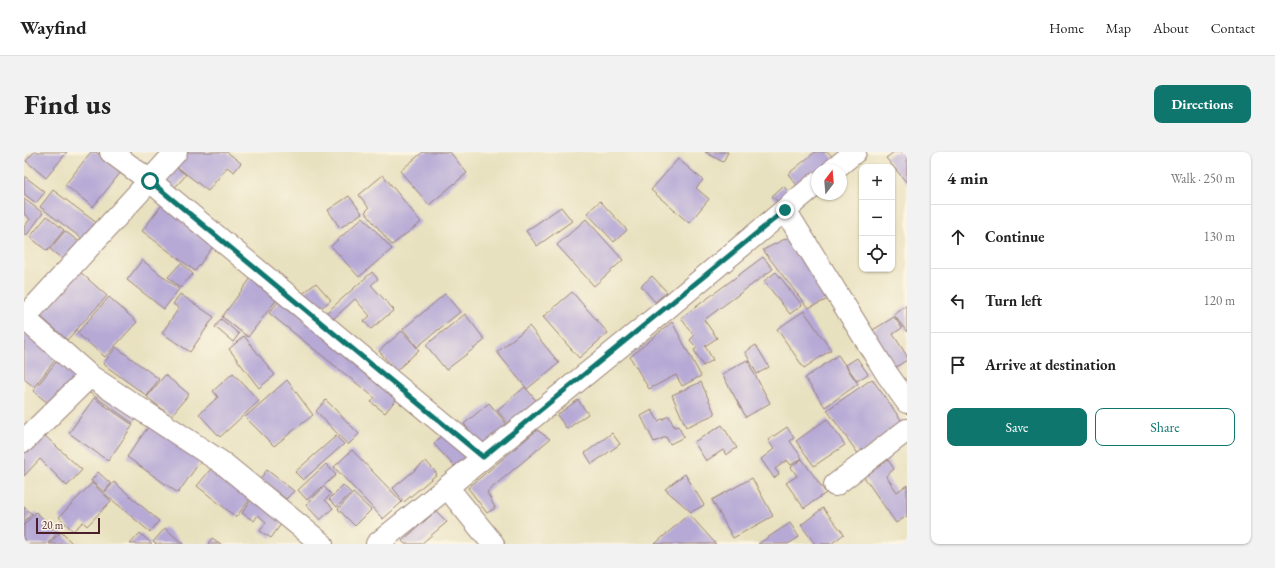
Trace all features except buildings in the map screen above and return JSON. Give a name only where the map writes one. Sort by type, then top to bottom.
[{"type":"street","points":[[111,152],[150,181],[483,457]]},
{"type":"street","points":[[176,152],[24,318],[90,376],[224,464],[322,544]]},
{"type":"street","points":[[840,164],[855,152]]},
{"type":"street","points":[[377,544],[811,188]]},
{"type":"street","points":[[785,210],[887,374],[907,402]]},
{"type":"street","points":[[24,441],[90,376]]},
{"type":"street","points":[[835,485],[907,430]]},
{"type":"street","points":[[447,487],[493,544]]},
{"type":"route","points":[[150,181],[483,457],[660,314],[785,210]]}]
